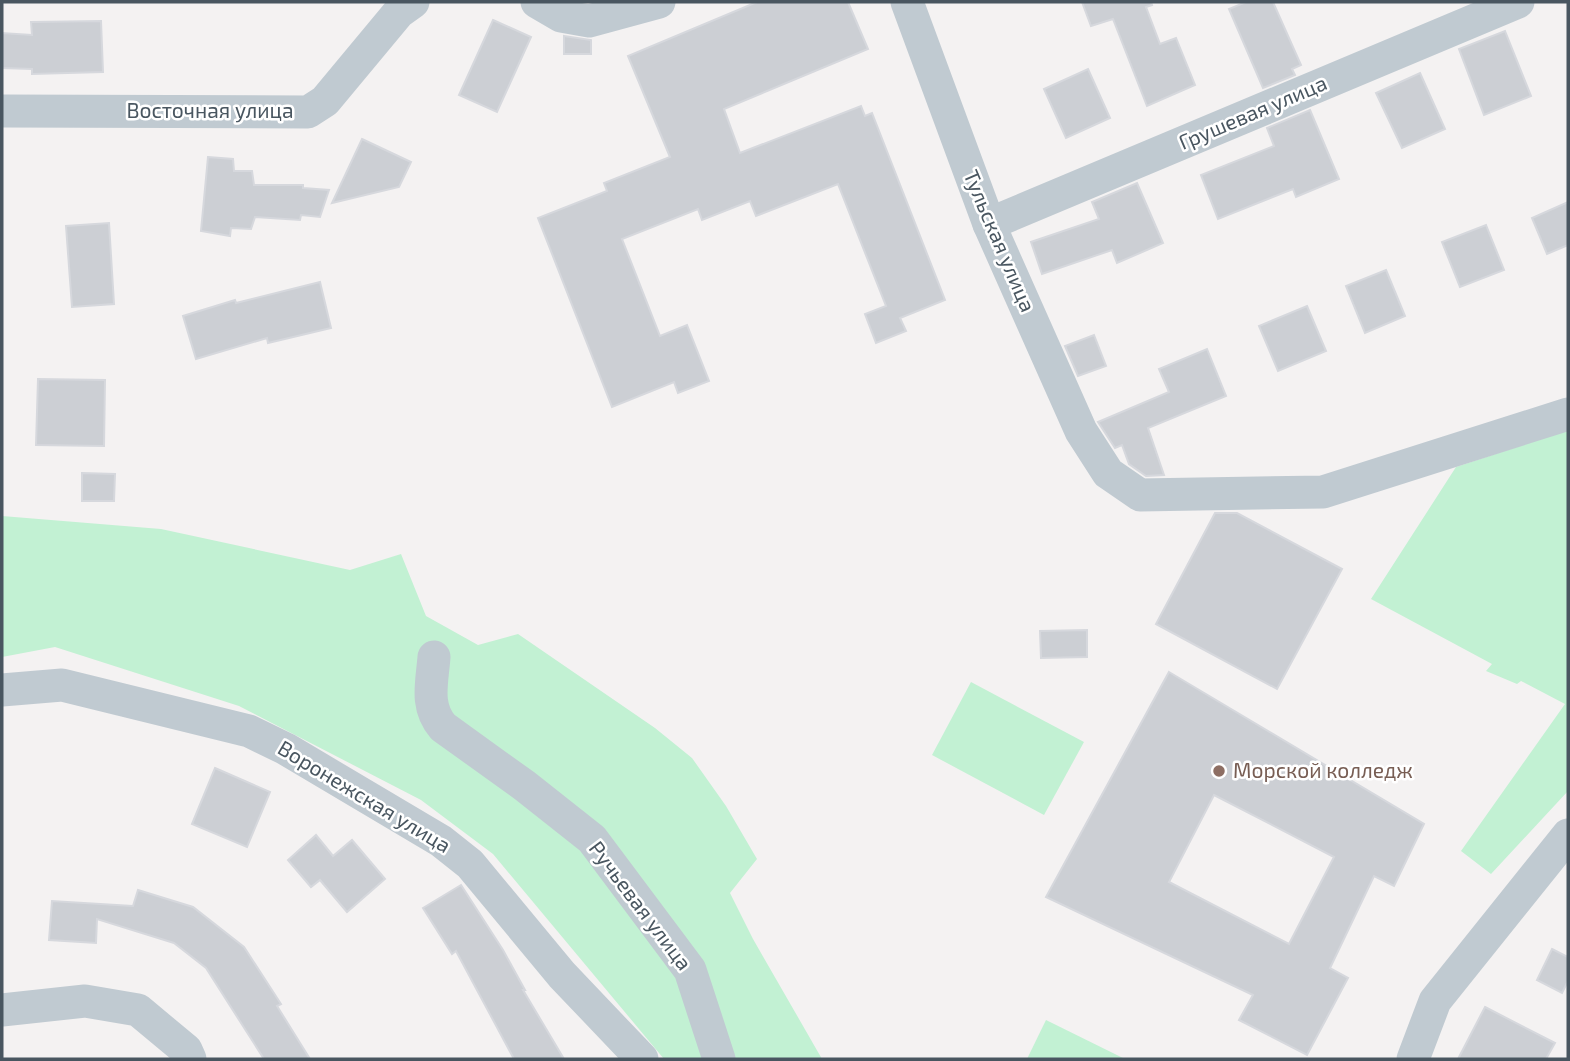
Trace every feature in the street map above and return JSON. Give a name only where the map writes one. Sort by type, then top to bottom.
[{"type":"street","name":"Восточная улица","points":[[2,111],[308,112],[325,101],[399,12],[413,2]]},
{"type":"street","points":[[537,2],[561,16],[589,21],[659,2]]},
{"type":"street","name":"Тульская улица","points":[[907,2],[989,224],[1081,431],[1108,473],[1140,495],[1322,492],[1568,414]]},
{"type":"street","name":"Грушевая улица","points":[[989,224],[1518,2]]},
{"type":"street","name":"Ручьевая улица","points":[[434,657],[430,704],[434,717],[443,727],[525,786],[592,839],[690,970],[719,1059]]},
{"type":"street","name":"Воронежская улица","points":[[2,690],[62,685],[249,731],[286,748],[442,841],[470,864],[562,975],[642,1059]]},
{"type":"street","points":[[1413,1059],[1435,1001],[1568,835]]},
{"type":"street","points":[[2,1010],[85,1001],[138,1010],[186,1051],[190,1059]]},
{"type":"green space","points":[[1568,430],[1568,791],[1491,874],[1461,851],[1565,704],[1521,681],[1517,684],[1486,671],[1492,664],[1371,599],[1456,467]]},
{"type":"green space","points":[[2,516],[161,529],[350,570],[401,554],[426,616],[478,645],[518,634],[655,728],[692,758],[726,806],[757,859],[730,893],[753,939],[822,1059],[664,1059],[493,854],[421,800],[239,706],[55,647],[2,657]]},
{"type":"green space","points":[[971,682],[1084,742],[1044,815],[932,755]]},
{"type":"green space","points":[[1046,1020],[1125,1059],[1027,1059]]},
{"type":"building","points":[[757,2],[848,2],[868,49],[724,109],[740,153],[861,106],[865,116],[872,113],[945,300],[900,318],[906,331],[876,343],[865,314],[886,306],[838,184],[756,216],[750,201],[702,220],[698,209],[622,239],[660,336],[687,325],[709,381],[678,393],[674,382],[612,407],[538,218],[607,191],[604,183],[670,157],[628,56]]},
{"type":"building","points":[[1082,2],[1151,2],[1152,5],[1146,7],[1160,44],[1176,38],[1195,85],[1147,106],[1113,19],[1091,26]]},
{"type":"building","points":[[1246,2],[1273,2],[1301,65],[1292,69],[1295,75],[1263,88],[1229,9]]},
{"type":"building","points":[[493,20],[531,37],[497,112],[459,95]]},
{"type":"building","points":[[101,21],[103,72],[32,74],[32,69],[2,68],[2,33],[32,35],[31,22]]},
{"type":"building","points":[[1505,31],[1531,96],[1484,115],[1459,49]]},
{"type":"building","points":[[564,36],[591,40],[591,54],[564,54]]},
{"type":"building","points":[[1088,69],[1110,118],[1066,138],[1044,89]]},
{"type":"building","points":[[1420,73],[1445,129],[1402,148],[1376,93]]},
{"type":"building","points":[[1310,110],[1339,179],[1296,197],[1293,189],[1218,219],[1201,175],[1274,146],[1267,128]]},
{"type":"building","points":[[362,139],[411,162],[399,187],[332,203]]},
{"type":"building","points":[[208,157],[233,159],[234,171],[252,171],[254,185],[303,185],[303,188],[329,190],[320,217],[301,215],[300,220],[255,217],[251,229],[231,228],[230,236],[201,231]]},
{"type":"building","points":[[1137,183],[1163,243],[1117,263],[1112,250],[1042,274],[1031,242],[1099,219],[1092,202]]},
{"type":"building","points":[[1568,202],[1568,245],[1547,254],[1532,218]]},
{"type":"building","points":[[109,223],[114,304],[72,307],[66,226]]},
{"type":"building","points":[[1486,225],[1504,270],[1460,287],[1442,242]]},
{"type":"building","points":[[1386,270],[1405,316],[1365,333],[1346,286]]},
{"type":"building","points":[[320,282],[331,328],[268,343],[267,338],[196,359],[183,316],[235,300],[236,303]]},
{"type":"building","points":[[1307,306],[1326,351],[1278,371],[1259,326]]},
{"type":"building","points":[[1094,335],[1106,366],[1078,376],[1065,346]]},
{"type":"building","points":[[1207,349],[1226,396],[1148,428],[1164,475],[1146,476],[1129,464],[1122,445],[1115,448],[1098,422],[1169,392],[1159,369]]},
{"type":"building","points":[[38,379],[105,380],[104,446],[36,445]]},
{"type":"building","points":[[82,473],[115,474],[114,501],[82,501]]},
{"type":"building","points":[[1215,513],[1237,513],[1342,569],[1277,689],[1156,624]]},
{"type":"building","points":[[1087,630],[1087,657],[1041,658],[1040,631]]},
{"type":"building","points":[[1169,672],[1424,824],[1394,886],[1374,876],[1330,968],[1348,978],[1307,1055],[1239,1020],[1253,995],[1046,897]],"holes":[[[1214,795],[1334,857],[1289,944],[1169,882]]]},
{"type":"building","points":[[215,768],[270,792],[247,847],[192,824]]},
{"type":"building","points":[[316,835],[333,856],[352,840],[385,879],[347,912],[320,880],[311,887],[288,860]]},
{"type":"building","points":[[461,885],[503,950],[564,1059],[514,1059],[456,951],[452,954],[423,908]]},
{"type":"building","points":[[138,890],[193,907],[244,947],[281,1004],[277,1006],[310,1059],[264,1059],[206,968],[174,943],[97,919],[96,943],[49,940],[52,901],[133,906]]},
{"type":"building","points":[[1552,949],[1568,957],[1568,981],[1562,993],[1537,980]]},
{"type":"building","points":[[1485,1007],[1555,1043],[1546,1059],[1458,1059]]},
{"type":"place","name":"Морской колледж","points":[[1219,771]]}]
